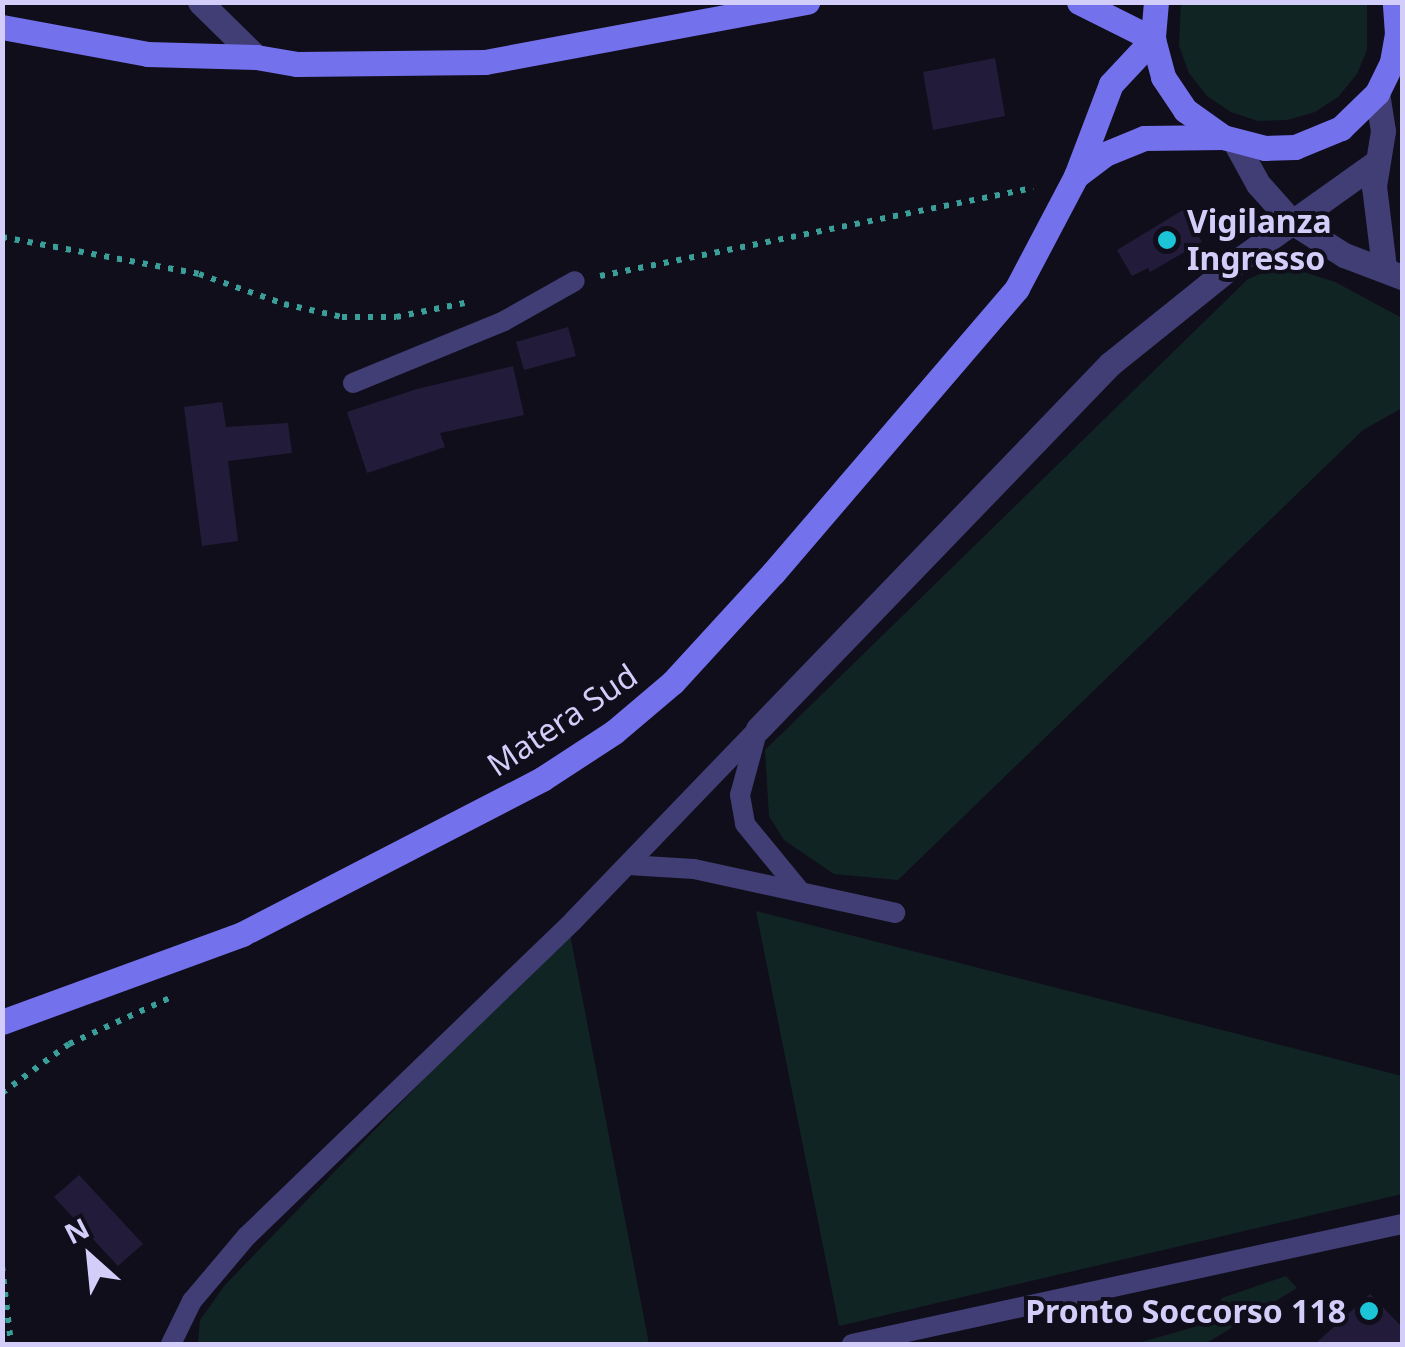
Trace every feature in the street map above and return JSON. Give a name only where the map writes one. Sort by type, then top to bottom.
[{"type":"street","points":[[200,2],[256,57]]},
{"type":"street","points":[[2,27],[147,54],[256,57],[297,64],[485,62],[807,2]]},
{"type":"street","points":[[1079,2],[1153,39]]},
{"type":"street","points":[[1156,2],[1153,39],[1163,77],[1185,110],[1229,140],[1258,184],[1292,222],[1344,255],[1393,272],[1376,162],[1397,34],[1395,2]]},
{"type":"street","name":"Matera Sud","points":[[2,1022],[242,934],[542,779],[614,732],[673,682],[1017,288],[1073,183],[1111,84],[1153,39]]},
{"type":"street","points":[[1073,183],[1105,154],[1144,138],[1229,140],[1295,147],[1341,128],[1387,90]]},
{"type":"street","points":[[758,729],[1110,364],[1292,222],[1376,162]]},
{"type":"lane","points":[[353,383],[504,321],[575,281]]},
{"type":"lane","points":[[171,1344],[192,1301],[247,1236],[628,864],[758,729]]},
{"type":"lane","points":[[758,729],[740,795],[746,824],[800,891]]},
{"type":"lane","points":[[628,864],[694,869],[763,888],[800,891],[895,913]]},
{"type":"lane","points":[[852,1344],[1402,1224]]},
{"type":"path","points":[[575,281],[1073,183]]},
{"type":"path","points":[[2,237],[199,274],[284,304],[342,317],[396,316],[468,302]]},
{"type":"path","points":[[2,1266],[10,1344]]},
{"type":"green space","points":[[1181,3],[1367,3],[1367,50],[1357,74],[1338,97],[1315,112],[1287,120],[1258,121],[1231,112],[1207,96],[1189,73],[1179,46]]},
{"type":"green space","points":[[1282,265],[1335,282],[1402,318],[1402,408],[1363,430],[898,880],[834,874],[784,840],[769,816],[765,750],[1248,279]]},
{"type":"green space","points":[[756,911],[1402,1076],[1402,1194],[839,1326]]},
{"type":"green space","points":[[569,929],[649,1344],[198,1344],[200,1320],[225,1285]]},
{"type":"green space","points":[[1286,1276],[1297,1288],[1205,1344],[1135,1344],[1208,1323],[1222,1298]]},
{"type":"building","points":[[995,58],[1005,116],[933,130],[923,72]]},
{"type":"building","name":"Vigilanza Ingresso","points":[[1183,210],[1202,242],[1150,272],[1148,268],[1132,276],[1117,250]]},
{"type":"building","points":[[568,327],[576,356],[524,370],[516,342]]},
{"type":"building","points":[[513,366],[524,415],[440,433],[445,447],[367,473],[347,412],[417,389]]},
{"type":"building","points":[[222,402],[226,427],[288,423],[292,453],[228,461],[238,541],[202,546],[184,407]]},
{"type":"building","points":[[79,1175],[143,1244],[118,1266],[54,1197]]},
{"type":"building","name":"Pronto Soccorso 118","points":[[1370,1294],[1402,1327],[1402,1344],[1315,1344]]},
{"type":"place","name":"Vigilanza Ingresso","points":[[1167,240]]},
{"type":"place","name":"Pronto Soccorso 118","points":[[1369,1311]]}]
